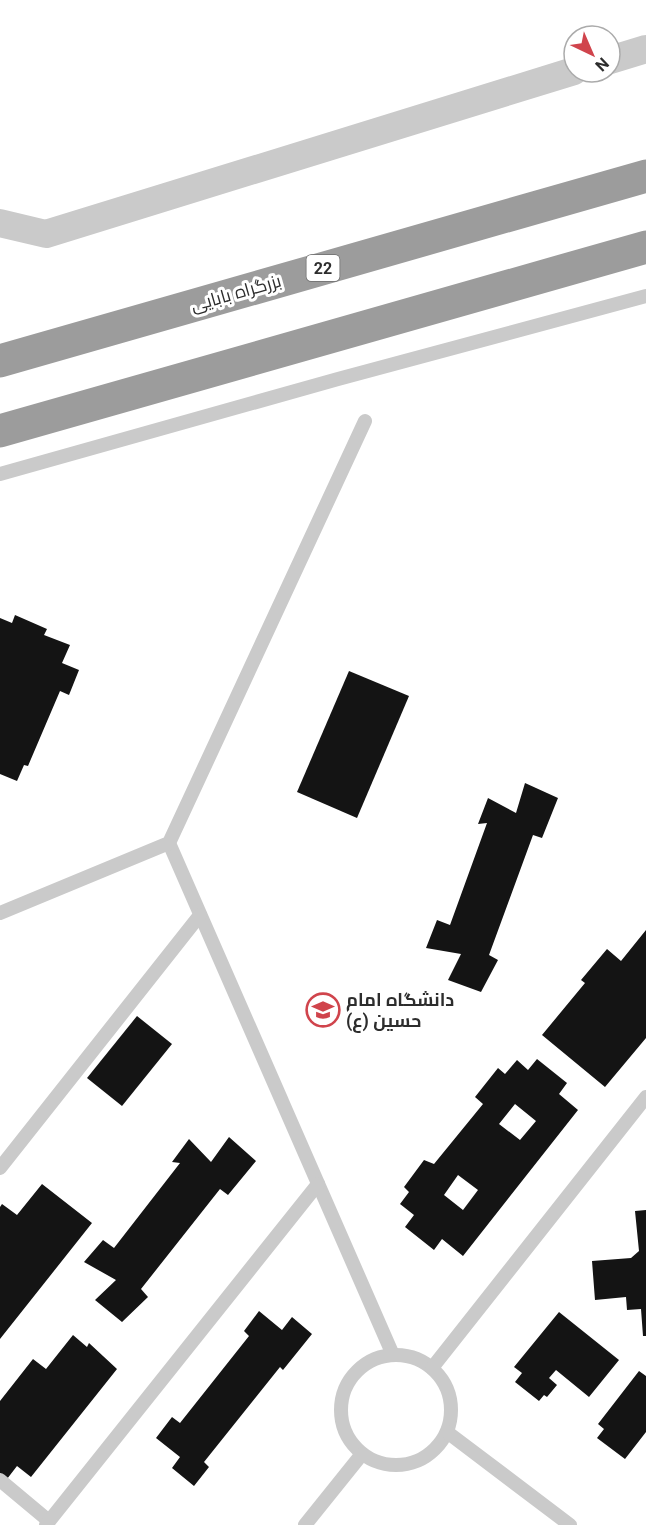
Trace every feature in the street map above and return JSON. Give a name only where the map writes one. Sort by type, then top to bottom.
[{"type":"highway","name":"بزرگراه بابایی","points":[[0,361],[646,176]]},
{"type":"highway","points":[[0,431],[646,247]]},
{"type":"street","points":[[622,56],[646,49]]},
{"type":"street","points":[[0,223],[46,234],[562,75]]},
{"type":"lane","points":[[0,474],[646,296]]},
{"type":"lane","points":[[0,913],[169,843],[365,421]]},
{"type":"lane","points":[[169,843],[393,1355]]},
{"type":"lane","points":[[0,1168],[200,915]]},
{"type":"lane","points":[[432,1368],[646,1097]]},
{"type":"lane","points":[[0,1480],[47,1523],[318,1184]]},
{"type":"lane","points":[[393,1355],[414,1358],[432,1368],[446,1386],[451,1407],[447,1432],[437,1447],[420,1460],[398,1465],[377,1462],[362,1454],[346,1434],[341,1413],[344,1392],[355,1374],[372,1361],[393,1355]]},
{"type":"lane","points":[[447,1432],[570,1525]]},
{"type":"lane","points":[[305,1525],[362,1454]]},
{"type":"building","points":[[15,615],[47,629],[44,635],[70,645],[62,663],[79,670],[69,695],[60,691],[28,766],[24,765],[17,781],[0,774],[0,618],[12,623]]},
{"type":"building","points":[[349,671],[409,696],[357,818],[297,792]]},
{"type":"building","points":[[525,783],[558,798],[542,838],[533,835],[489,955],[498,960],[481,992],[448,980],[461,954],[426,948],[437,920],[450,925],[487,823],[478,824],[488,798],[516,813]]},
{"type":"building","points":[[646,930],[646,1038],[605,1087],[542,1035],[585,983],[581,980],[607,949],[621,961]]},
{"type":"building","points":[[137,1016],[172,1044],[122,1106],[87,1078]]},
{"type":"building","points":[[537,1059],[567,1083],[559,1094],[578,1110],[463,1256],[442,1239],[434,1250],[405,1227],[414,1215],[400,1204],[409,1192],[404,1187],[424,1160],[434,1164],[483,1104],[475,1097],[498,1068],[505,1074],[517,1060],[528,1070]],"holes":[[[515,1104],[536,1121],[520,1140],[499,1124]],[[458,1175],[478,1190],[463,1210],[444,1195]]]},
{"type":"building","points":[[229,1137],[256,1161],[228,1195],[220,1189],[141,1289],[148,1297],[122,1322],[95,1300],[116,1280],[84,1262],[103,1240],[114,1248],[180,1163],[172,1162],[189,1139],[211,1162]]},
{"type":"building","points":[[42,1184],[92,1223],[0,1339],[0,1207],[2,1204],[17,1215]]},
{"type":"building","points":[[646,1210],[646,1336],[643,1336],[641,1309],[627,1310],[626,1297],[595,1300],[592,1261],[631,1258],[639,1251],[635,1211]]},
{"type":"building","points":[[259,1311],[282,1330],[292,1317],[312,1334],[283,1370],[280,1367],[204,1462],[209,1467],[194,1486],[172,1468],[180,1457],[156,1438],[172,1417],[180,1423],[249,1336],[244,1331]]},
{"type":"building","points":[[559,1312],[619,1360],[589,1397],[556,1370],[549,1378],[557,1385],[547,1397],[544,1395],[539,1401],[515,1382],[522,1373],[514,1367]]},
{"type":"building","points":[[73,1335],[87,1347],[89,1343],[117,1369],[31,1477],[17,1466],[7,1479],[0,1473],[0,1401],[33,1359],[46,1369]]},
{"type":"building","points":[[639,1371],[646,1376],[646,1432],[625,1459],[597,1438],[604,1429],[598,1424]]},
{"type":"place","name":"دانشگاه امام حسین (ع)","points":[[323,1010]]}]
